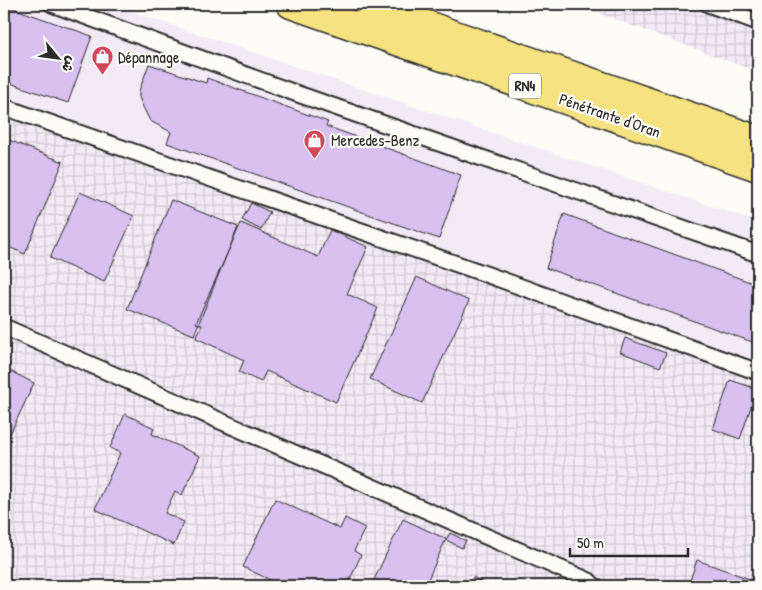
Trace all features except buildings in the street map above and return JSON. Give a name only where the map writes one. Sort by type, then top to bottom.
[{"type":"highway","name":"Pénétrante d'Oran","points":[[291,4],[758,167]]},
{"type":"highway","name":"Pénétrante d'Oran","points":[[369,4],[758,140]]},
{"type":"street","points":[[52,4],[296,92],[758,254]]},
{"type":"street","points":[[708,4],[758,22]]},
{"type":"street","points":[[4,107],[758,372]]},
{"type":"street","points":[[4,326],[589,581],[594,586]]},
{"type":"shaded area","points":[[4,4],[109,4],[758,222],[758,379],[4,116]]},
{"type":"shaded area","points":[[574,4],[758,4],[758,72]]},
{"type":"shaded area","points":[[4,116],[758,379],[758,586],[4,586]]},
{"type":"place","name":"Dépannage","points":[[102,76]]},
{"type":"place","name":"Mercedes-Benz","points":[[315,159]]}]
